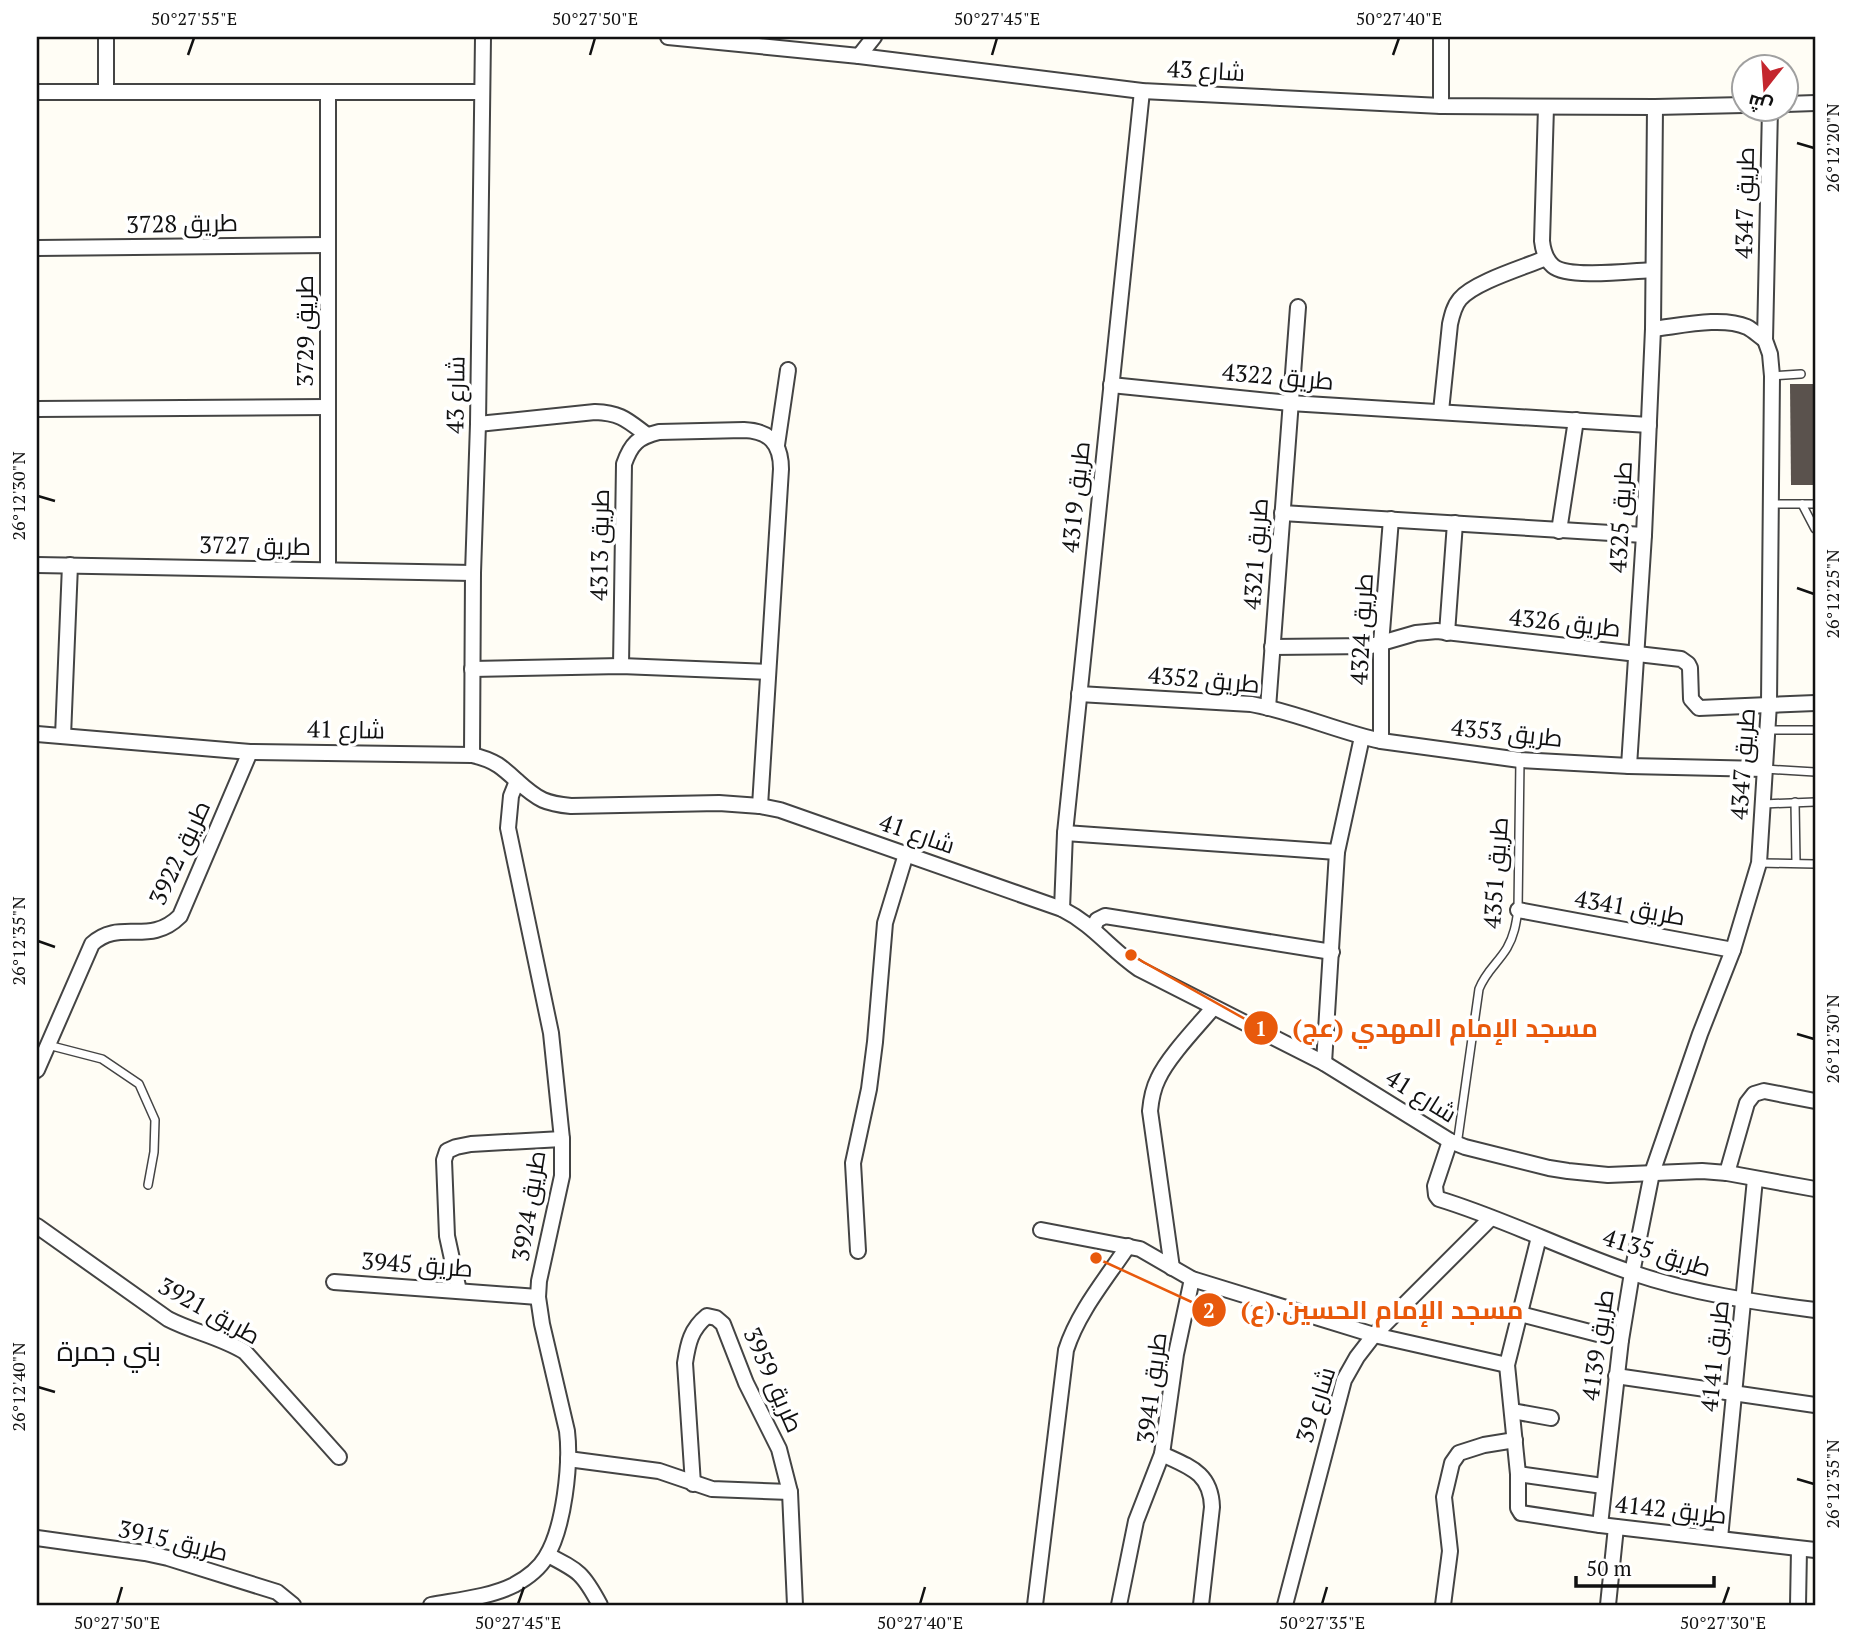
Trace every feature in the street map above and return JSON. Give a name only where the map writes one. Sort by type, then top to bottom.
[{"type":"street","points":[[106,37],[106,92]]},
{"type":"street","name":"شارع 43","points":[[472,755],[483,37]]},
{"type":"street","name":"شارع 43","points":[[668,37],[859,56],[1142,91],[1441,106],[1730,105]]},
{"type":"street","points":[[859,56],[874,37]]},
{"type":"street","points":[[1441,37],[1441,106]]},
{"type":"street","name":"طريق 4319","points":[[1062,909],[1065,833],[1142,91]]},
{"type":"street","points":[[37,92],[482,92]]},
{"type":"street","name":"طريق 3729","points":[[328,92],[328,570]]},
{"type":"street","points":[[1546,107],[1542,241],[1546,258],[1553,266],[1570,273],[1653,270]]},
{"type":"street","name":"طريق 4325","points":[[1629,766],[1644,535],[1653,329],[1655,107]]},
{"type":"street","name":"طريق 4347","points":[[1652,1173],[1700,1034],[1733,950],[1759,863],[1769,704],[1772,504],[1772,376],[1770,354],[1765,340],[1770,122]]},
{"type":"street","name":"طريق 3728","points":[[37,248],[328,245]]},
{"type":"street","points":[[1441,411],[1450,324],[1460,299],[1471,289],[1546,258]]},
{"type":"street","name":"طريق 4321","points":[[1268,708],[1298,307]]},
{"type":"street","points":[[1653,329],[1731,322],[1748,327],[1765,340]]},
{"type":"street","points":[[777,445],[788,370]]},
{"type":"street","name":"طريق 4322","points":[[1111,385],[1290,402],[1648,425]]},
{"type":"street","points":[[37,409],[328,407]]},
{"type":"street","points":[[478,424],[607,412],[618,415],[647,435],[659,432],[756,430],[777,445],[781,469],[760,806]]},
{"type":"street","points":[[1559,531],[1576,421]]},
{"type":"street","name":"طريق 4313","points":[[621,666],[624,464],[628,452],[636,442],[647,435]]},
{"type":"street","points":[[1282,513],[1644,535]]},
{"type":"street","name":"طريق 4324","points":[[1381,741],[1381,644],[1391,519]]},
{"type":"street","points":[[1447,633],[1455,523]]},
{"type":"street","name":"طريق 3727","points":[[37,565],[473,572]]},
{"type":"street","points":[[64,736],[70,565]]},
{"type":"street","name":"طريق 4326","points":[[1272,647],[1361,646],[1381,644],[1426,631],[1447,633],[1685,660],[1690,668],[1691,699],[1699,708],[1815,703]]},
{"type":"street","points":[[472,669],[621,666],[768,672]]},
{"type":"street","name":"طريق 4352","points":[[1079,694],[1268,708],[1362,737]]},
{"type":"street","name":"شارع 41","points":[[37,734],[250,752],[472,755],[486,758],[499,766],[541,799],[571,807],[719,803],[760,806],[906,854],[1079,917],[1139,969],[1324,1063],[1454,1143],[1529,1164],[1568,1171],[1608,1175],[1702,1171],[1815,1189]]},
{"type":"street","points":[[1324,1063],[1337,852],[1362,737]]},
{"type":"street","name":"طريق 4353","points":[[1362,737],[1520,760],[1765,769]]},
{"type":"street","name":"طريق 3922","points":[[37,1070],[92,944],[109,933],[160,930],[171,925],[180,916],[250,752]]},
{"type":"street","name":"طريق 3924","points":[[517,781],[511,796],[508,828],[551,1032],[562,1139],[562,1176],[539,1281],[538,1297],[569,1445],[567,1484],[548,1555]]},
{"type":"street","points":[[1065,833],[1337,852]]},
{"type":"street","points":[[858,1251],[853,1163],[870,1077],[885,923],[906,854]]},
{"type":"street","name":"طريق 4341","points":[[1518,911],[1733,950]]},
{"type":"street","points":[[1094,929],[1097,920],[1105,916],[1332,952]]},
{"type":"street","points":[[1172,1268],[1150,1111],[1152,1093],[1158,1077],[1213,1008]]},
{"type":"street","points":[[1727,1173],[1749,1098],[1764,1091],[1815,1101]]},
{"type":"street","points":[[459,1291],[447,1236],[443,1160],[447,1151],[471,1144],[562,1139]]},
{"type":"street","points":[[1454,1143],[1435,1186],[1436,1195],[1439,1199],[1491,1218]]},
{"type":"street","name":"طريق 4139","points":[[1600,1525],[1621,1340],[1652,1173]]},
{"type":"street","name":"طريق 4141","points":[[1720,1538],[1755,1179]]},
{"type":"street","name":"طريق 4135","points":[[1491,1218],[1632,1273],[1689,1290],[1744,1301],[1815,1310]]},
{"type":"street","name":"شارع 39","points":[[1285,1605],[1344,1380],[1374,1335],[1491,1218]]},
{"type":"street","name":"طريق 3921","points":[[37,1226],[181,1326],[229,1343],[244,1352],[339,1457]]},
{"type":"street","points":[[1041,1230],[1140,1249],[1192,1279],[1374,1335],[1507,1365]]},
{"type":"street","points":[[1539,1237],[1507,1365],[1518,1474],[1603,1486]]},
{"type":"street","points":[[1035,1605],[1066,1350],[1071,1334],[1084,1311],[1128,1246]]},
{"type":"street","name":"طريق 3941","points":[[1192,1279],[1176,1354],[1162,1454],[1198,1472],[1207,1482],[1212,1494],[1201,1605]]},
{"type":"street","name":"طريق 3945","points":[[334,1282],[538,1297]]},
{"type":"street","points":[[1520,1314],[1621,1340]]},
{"type":"street","name":"طريق 3959","points":[[693,1484],[685,1363],[688,1344],[697,1324],[707,1316],[716,1318],[723,1324],[746,1383],[779,1449],[790,1492],[794,1605]]},
{"type":"street","points":[[1616,1376],[1815,1405]]},
{"type":"street","points":[[1512,1411],[1550,1418]]},
{"type":"street","points":[[1443,1605],[1450,1551],[1444,1497],[1452,1463],[1460,1453],[1515,1440]]},
{"type":"street","points":[[1119,1605],[1136,1521],[1162,1454]]},
{"type":"street","points":[[568,1459],[659,1471],[712,1489],[790,1492]]},
{"type":"street","name":"طريق 4142","points":[[1518,1474],[1518,1508],[1521,1513],[1815,1550]]},
{"type":"street","points":[[1608,1605],[1616,1527]]},
{"type":"street","name":"طريق 3915","points":[[37,1538],[168,1558],[277,1592],[293,1605]]},
{"type":"street","points":[[1798,1605],[1799,1549]]},
{"type":"street","points":[[431,1605],[513,1586],[538,1568],[548,1555],[585,1578],[600,1605]]},
{"type":"lane","points":[[1772,376],[1801,374]]},
{"type":"lane","points":[[1772,504],[1815,504]]},
{"type":"lane","points":[[1802,504],[1815,529]]},
{"type":"lane","points":[[1768,730],[1815,730]]},
{"type":"lane","name":"طريق 4351","points":[[1454,1143],[1479,989],[1488,970],[1506,950],[1516,926],[1520,760]]},
{"type":"lane","points":[[1765,769],[1815,772]]},
{"type":"lane","points":[[1763,804],[1815,802]]},
{"type":"lane","points":[[1795,803],[1796,863]]},
{"type":"lane","points":[[1759,863],[1815,864]]},
{"type":"lane","points":[[47,1045],[102,1059],[139,1084],[155,1120],[154,1152],[148,1185]]},
{"type":"building","points":[[1790,384],[1815,384],[1815,485],[1791,485]]},
{"type":"place","name":"مسجد الإمام المهدي (عج)","points":[[1131,955]]},
{"type":"place","name":"مسجد الإمام الحسين (ع)","points":[[1096,1258]]},
{"type":"district","name":"بني جمرة","points":[[109,1351]]}]
